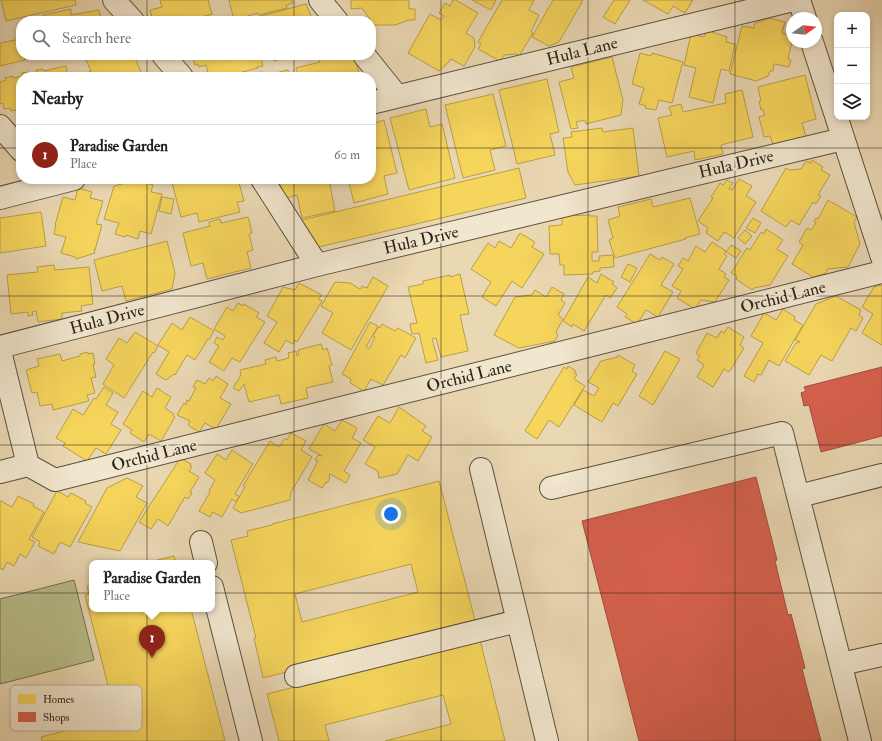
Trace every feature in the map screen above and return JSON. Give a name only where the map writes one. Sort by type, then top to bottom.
[{"type":"street","points":[[114,0],[128,16]]},
{"type":"street","points":[[320,0],[333,16]]},
{"type":"street","name":"Hula Lane","points":[[376,102],[792,0]]},
{"type":"street","points":[[799,0],[803,12]]},
{"type":"street","points":[[814,48],[882,257]]},
{"type":"street","points":[[167,60],[178,72]]},
{"type":"street","points":[[368,60],[397,96]]},
{"type":"street","points":[[0,126],[16,144]]},
{"type":"street","name":"Hula Drive","points":[[0,347],[317,265],[843,139]]},
{"type":"street","points":[[0,198],[43,184]]},
{"type":"street","points":[[265,184],[317,265]]},
{"type":"street","name":"Orchid Lane","points":[[28,465],[55,480],[882,272]]},
{"type":"street","points":[[0,351],[28,465],[0,472]]},
{"type":"street","points":[[551,488],[782,433],[860,741]]},
{"type":"street","points":[[481,469],[547,741]]},
{"type":"street","points":[[799,496],[882,475]]},
{"type":"street","points":[[201,542],[205,560]]},
{"type":"street","points":[[215,599],[251,741]]},
{"type":"street","points":[[296,676],[518,621]]},
{"type":"street","points":[[841,664],[882,655]]},
{"type":"green space","points":[[74,580],[94,660],[0,684],[0,599]]},
{"type":"building: Homes","points":[[1,0],[75,0],[76,5],[28,16],[16,16],[16,19],[6,21]]},
{"type":"building: Homes","points":[[160,0],[208,0],[212,14],[205,16],[152,16],[150,10],[162,7]]},
{"type":"building: Homes","points":[[229,0],[292,0],[293,3],[286,5],[287,8],[259,15],[258,13],[248,16],[233,16]]},
{"type":"building: Homes","points":[[351,0],[409,0],[409,9],[415,9],[415,20],[409,20],[395,25],[376,25],[376,16],[368,16],[362,8],[351,9]]},
{"type":"building: Homes","points":[[453,0],[456,0],[478,13],[466,33],[474,38],[475,47],[464,66],[451,59],[439,71],[408,53],[430,14],[441,20],[444,16],[439,13],[445,3],[450,6]]},
{"type":"building: Homes","points":[[472,0],[496,0],[491,10]]},
{"type":"building: Homes","points":[[502,0],[534,0],[529,10],[539,15],[531,32],[533,33],[519,56],[517,54],[504,55],[500,61],[478,49],[481,44],[478,42]]},
{"type":"building: Homes","points":[[553,0],[583,0],[559,42],[549,46],[532,37]]},
{"type":"building: Homes","points":[[614,0],[630,0],[615,24],[603,17]]},
{"type":"building: Homes","points":[[643,0],[693,0],[685,13],[673,6],[668,14]]},
{"type":"building: Homes","points":[[306,4],[311,16],[261,16]]},
{"type":"building: Homes","points":[[71,9],[71,15],[99,10],[100,16],[43,16]]},
{"type":"building: Homes","points":[[770,18],[785,22],[782,33],[786,34],[786,48],[791,48],[788,59],[791,60],[789,67],[774,64],[773,71],[770,71],[768,76],[756,81],[730,74],[742,26],[754,28],[755,23]]},
{"type":"building: Homes","points":[[706,30],[727,37],[726,42],[735,44],[729,71],[721,69],[713,103],[689,97],[696,68],[684,65],[691,34],[704,37]]},
{"type":"building: Homes","points":[[16,40],[16,60],[25,60],[0,66],[0,43]]},
{"type":"building: Homes","points":[[640,53],[651,56],[652,53],[683,62],[672,103],[659,100],[656,110],[645,108],[646,106],[639,104],[644,88],[632,84]]},
{"type":"building: Homes","points":[[612,57],[623,100],[621,115],[586,124],[585,120],[576,122],[578,128],[571,129],[559,82],[574,78],[571,67]]},
{"type":"building: Homes","points":[[86,60],[136,60],[141,72],[88,72],[91,71]]},
{"type":"building: Homes","points":[[194,60],[261,60],[263,66],[243,72],[208,72],[206,65],[199,67],[198,64],[195,65]]},
{"type":"building: Homes","points":[[319,60],[355,60],[359,72],[297,72],[296,68],[320,62]]},
{"type":"building: Homes","points":[[66,66],[67,72],[37,72],[36,70],[43,69],[44,71]]},
{"type":"building: Homes","points":[[805,75],[816,119],[802,123],[806,137],[773,145],[770,136],[764,137],[759,117],[765,115],[763,110],[761,110],[758,87]]},
{"type":"building: Homes","points":[[13,76],[13,78],[16,77],[16,110],[11,111],[10,108],[4,109],[3,103],[0,104],[0,82],[6,80],[5,78]]},
{"type":"building: Homes","points":[[547,79],[559,132],[550,134],[555,155],[517,164],[499,90]]},
{"type":"building: Homes","points":[[742,90],[753,137],[721,145],[723,154],[695,160],[694,151],[667,157],[658,118],[672,115],[669,107],[681,104],[683,112],[726,103],[725,94]]},
{"type":"building: Homes","points":[[493,94],[506,146],[490,150],[495,170],[463,178],[445,105]]},
{"type":"building: Homes","points":[[426,109],[430,127],[442,124],[455,178],[409,190],[390,118]]},
{"type":"building: Homes","points":[[384,120],[397,173],[384,176],[388,194],[354,203],[349,184],[376,184],[376,122]]},
{"type":"building: Homes","points":[[602,128],[603,132],[633,128],[639,176],[575,185],[568,172],[563,138],[572,137],[571,132]]},
{"type":"building: Homes","points":[[812,160],[823,167],[821,170],[830,175],[818,195],[821,196],[816,204],[813,202],[799,225],[791,220],[786,227],[761,211],[786,168],[789,170],[801,169],[806,161],[811,163]]},
{"type":"building: Homes","points":[[519,168],[526,198],[310,249],[302,220]]},
{"type":"building: Homes","points":[[739,179],[752,186],[746,196],[756,202],[734,238],[724,232],[718,241],[706,233],[708,228],[698,221],[713,198],[711,197],[720,183],[723,185],[727,180],[733,183],[729,189],[732,190]]},
{"type":"building: Homes","points":[[122,184],[149,184],[153,185],[151,192],[162,194],[151,234],[140,231],[138,239],[126,235],[125,237],[115,234],[119,223],[104,219],[114,186]]},
{"type":"building: Homes","points":[[172,184],[239,184],[244,201],[237,202],[240,212],[199,222],[197,213],[181,217]]},
{"type":"building: Homes","points":[[280,184],[330,184],[335,211],[302,218],[297,195],[283,199]]},
{"type":"building: Homes","points":[[78,188],[92,192],[90,198],[103,201],[96,224],[102,225],[95,250],[94,249],[95,253],[76,259],[75,257],[61,253],[66,237],[54,234],[63,197],[75,200]]},
{"type":"building: Homes","points":[[162,197],[174,199],[171,214],[159,211]]},
{"type":"building: Homes","points":[[690,198],[700,234],[615,258],[609,240],[613,238],[608,220],[620,216],[618,207],[651,199],[653,207]]},
{"type":"building: Homes","points":[[828,200],[857,217],[854,222],[860,244],[848,267],[828,269],[826,273],[813,277],[792,264],[803,245],[799,242],[807,228],[811,230],[816,223],[814,221],[816,218],[818,219]]},
{"type":"building: Homes","points":[[41,212],[46,246],[0,253],[0,218]]},
{"type":"building: Homes","points":[[562,216],[597,216],[598,252],[592,252],[592,261],[599,261],[599,256],[613,255],[614,267],[600,268],[600,271],[593,272],[593,274],[564,275],[564,265],[560,265],[559,254],[550,254],[549,226],[562,225]]},
{"type":"building: Homes","points":[[248,217],[252,233],[249,234],[253,250],[247,252],[251,268],[207,279],[203,263],[191,266],[183,233],[210,226],[209,222],[220,219],[221,223]]},
{"type":"building: Homes","points":[[753,218],[761,223],[755,233],[746,228]]},
{"type":"building: Homes","points":[[766,229],[783,240],[777,249],[788,256],[770,285],[754,288],[752,290],[736,279],[737,276],[731,273],[747,248],[750,250],[761,232],[764,234]]},
{"type":"building: Homes","points":[[745,230],[752,236],[745,244],[738,238]]},
{"type":"building: Homes","points":[[520,233],[535,242],[532,247],[544,254],[522,288],[512,281],[496,306],[482,297],[491,282],[471,269],[488,243],[495,248],[499,241],[511,248]]},
{"type":"building: Homes","points":[[167,241],[175,273],[172,289],[126,301],[122,286],[102,291],[94,260]]},
{"type":"building: Homes","points":[[712,242],[726,251],[724,254],[727,256],[719,269],[726,274],[724,277],[729,280],[715,302],[701,300],[695,309],[677,298],[681,291],[672,286],[683,269],[678,266],[683,258],[688,261],[696,246],[705,252]]},
{"type":"building: Homes","points":[[731,245],[741,251],[736,258],[726,252]]},
{"type":"building: Homes","points":[[650,254],[660,260],[662,257],[674,264],[661,285],[673,292],[658,317],[646,310],[637,324],[625,317],[627,314],[617,307]]},
{"type":"building: Homes","points":[[628,264],[637,268],[630,282],[621,277]]},
{"type":"building: Homes","points":[[54,265],[55,270],[89,267],[93,304],[81,306],[82,311],[62,313],[62,319],[38,322],[36,311],[32,312],[33,315],[28,316],[28,312],[11,314],[7,275],[38,272],[37,267]]},
{"type":"building: Homes","points":[[460,274],[469,314],[460,315],[468,351],[441,357],[436,338],[432,339],[438,360],[426,363],[419,333],[412,334],[410,324],[417,323],[408,287],[423,284],[423,281]]},
{"type":"building: Homes","points":[[601,274],[614,282],[612,284],[617,288],[610,298],[606,295],[584,331],[573,324],[572,327],[563,321],[588,277],[597,283]]},
{"type":"building: Homes","points":[[373,277],[388,286],[351,350],[322,333],[333,313],[321,306],[335,282],[350,283],[360,289],[362,286],[367,288]]},
{"type":"building: Homes","points":[[299,283],[322,295],[318,299],[322,301],[297,342],[295,340],[293,344],[286,340],[279,352],[264,343],[277,322],[267,316],[283,287],[295,290]]},
{"type":"building: Homes","points":[[882,285],[882,345],[862,333],[873,314],[862,307],[874,287]]},
{"type":"building: Homes","points":[[552,287],[564,294],[561,300],[565,303],[558,315],[563,319],[556,332],[558,335],[555,341],[519,348],[494,335],[515,297],[532,295],[535,290],[546,297]]},
{"type":"building: Homes","points":[[836,296],[861,310],[859,315],[863,318],[856,331],[851,328],[832,361],[821,355],[809,375],[785,361],[796,343],[800,342],[795,340],[816,304]]},
{"type":"building: Homes","points":[[238,303],[243,306],[244,304],[259,313],[256,317],[265,322],[240,362],[232,358],[224,371],[209,362],[219,346],[214,343],[217,337],[223,340],[225,336],[214,329],[227,307],[233,311]]},
{"type":"building: Homes","points":[[783,309],[795,317],[794,320],[803,325],[779,366],[769,360],[761,375],[758,374],[754,382],[744,376],[763,343],[751,336],[764,313],[776,320]]},
{"type":"building: Homes","points":[[190,317],[214,331],[195,360],[187,355],[175,375],[174,374],[166,380],[156,374],[169,352],[158,345],[172,323],[182,330]]},
{"type":"building: Homes","points":[[370,322],[378,326],[366,347],[369,349],[375,337],[373,336],[378,327],[380,328],[382,324],[395,331],[398,328],[416,338],[405,358],[401,355],[383,385],[371,379],[364,391],[350,383],[351,379],[342,374]]},
{"type":"building: Homes","points":[[728,327],[744,337],[740,345],[744,348],[729,372],[724,369],[713,387],[697,377],[704,365],[697,360],[700,356],[696,353],[707,333],[717,338],[721,331],[724,333]]},
{"type":"building: Homes","points":[[135,332],[158,346],[124,398],[103,384],[114,365],[106,359],[119,338],[127,343]]},
{"type":"building: Homes","points":[[321,344],[323,350],[327,348],[332,365],[329,366],[333,382],[306,388],[308,398],[281,404],[279,395],[249,402],[244,384],[239,391],[233,388],[241,375],[240,370],[266,364],[265,360],[276,357],[277,361],[289,358],[288,353],[296,351],[297,356],[299,355],[298,350]]},
{"type":"building: Homes","points":[[665,351],[680,359],[653,405],[639,396]]},
{"type":"building: Homes","points":[[88,352],[88,354],[93,353],[95,364],[93,364],[96,377],[91,378],[95,393],[87,395],[89,401],[53,410],[52,404],[40,406],[37,392],[32,393],[26,370],[39,366],[37,359],[60,354],[62,361]]},
{"type":"building: Homes","points":[[618,355],[635,365],[632,371],[637,374],[618,406],[613,403],[602,422],[574,405],[583,390],[594,396],[599,388],[588,382],[601,361],[618,357]]},
{"type":"building: Homes","points":[[568,366],[576,371],[574,373],[577,374],[574,379],[585,386],[559,427],[549,420],[537,439],[525,431],[564,367],[567,369]]},
{"type":"building: Homes","points":[[216,376],[228,384],[220,398],[231,404],[216,429],[205,423],[199,432],[188,425],[190,421],[177,415],[184,403],[186,405],[187,400],[189,401],[196,388],[193,387],[197,380],[205,384],[209,378],[213,381]]},
{"type":"building: Homes","points":[[104,387],[113,393],[106,405],[118,412],[111,424],[121,430],[106,454],[96,448],[87,461],[63,446],[65,443],[56,438],[73,409],[83,415],[94,398],[96,399]]},
{"type":"building: Homes","points":[[157,388],[171,397],[165,408],[174,414],[173,416],[175,417],[161,441],[149,434],[144,442],[130,433],[132,430],[123,424],[143,391],[152,397]]},
{"type":"building: Homes","points":[[399,407],[426,426],[422,431],[432,437],[418,461],[408,455],[397,474],[379,478],[378,471],[365,464],[375,447],[363,440],[378,416],[390,423]]},
{"type":"building: Homes","points":[[342,420],[357,428],[352,438],[361,443],[344,471],[350,475],[346,483],[330,474],[330,478],[322,488],[308,480],[318,461],[315,460],[318,455],[322,456],[309,449],[324,424],[335,431]]},
{"type":"building: Homes","points":[[291,433],[306,441],[301,450],[312,457],[291,492],[290,500],[241,513],[233,508],[245,487],[243,486],[270,441],[279,447],[285,438],[287,440]]},
{"type":"building: Homes","points":[[232,450],[253,464],[235,494],[239,496],[236,502],[232,499],[222,517],[213,512],[210,517],[199,511],[215,480],[205,473],[217,454],[226,460]]},
{"type":"building: Homes","points":[[182,459],[191,464],[190,466],[192,467],[189,471],[199,477],[190,492],[192,493],[188,499],[185,497],[168,526],[158,519],[151,529],[139,522],[179,460],[181,461]]},
{"type":"building: Homes","points":[[127,478],[143,486],[136,497],[147,503],[120,551],[78,542],[107,488]]},
{"type":"building: Homes","points":[[439,481],[476,624],[263,678],[254,638],[256,638],[231,540],[248,536],[247,531]],"holes":[[[411,564],[418,592],[302,622],[295,594]]]},
{"type":"building: Homes","points":[[57,491],[68,497],[71,493],[86,501],[85,503],[92,507],[70,547],[60,542],[54,554],[38,546],[40,542],[32,537]]},
{"type":"building: Homes","points":[[18,496],[34,504],[33,506],[44,512],[29,539],[35,542],[26,558],[20,554],[14,566],[7,562],[3,570],[0,568],[0,501],[12,507]]},
{"type":"building: Homes","points":[[174,556],[175,560],[158,560]]},
{"type":"building: Homes","points":[[89,594],[89,611],[85,595]]},
{"type":"building: Homes","points":[[89,612],[192,612],[225,741],[42,741],[41,737],[65,731],[142,731],[142,685],[108,685]]},
{"type":"building: Homes","points":[[480,640],[505,741],[385,741],[451,724],[443,695],[325,725],[329,741],[279,741],[267,694]]},
{"type":"building: Shops","points":[[882,367],[882,436],[821,452],[809,405],[804,406],[801,393],[806,391],[804,387]]},
{"type":"building: Shops","points":[[756,477],[777,560],[775,561],[788,615],[791,614],[805,668],[802,669],[821,741],[639,741],[582,521]]},
{"type":"place","name":"Paradise Garden","points":[[152,658]]}]
